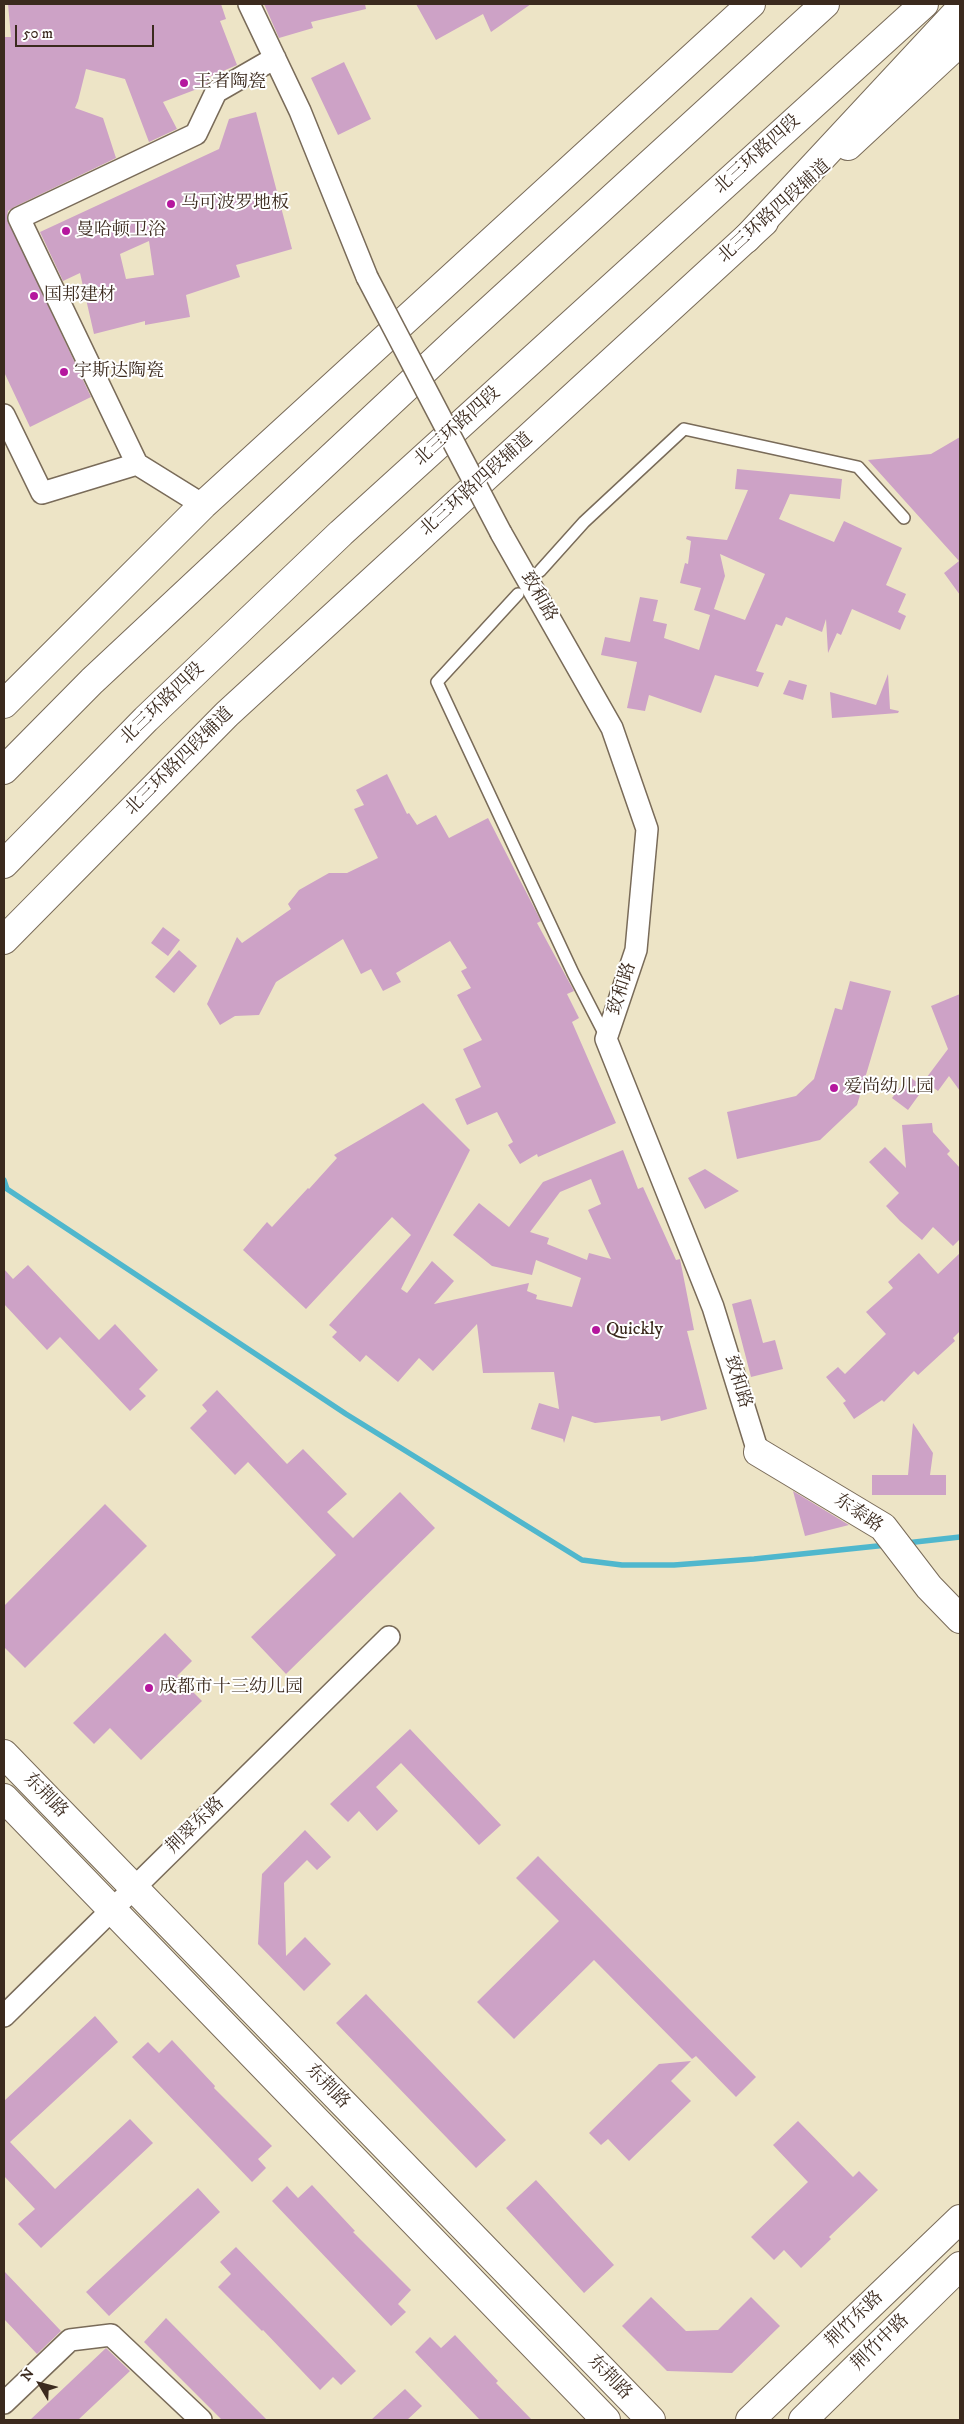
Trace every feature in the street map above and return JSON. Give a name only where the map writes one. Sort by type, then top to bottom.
[{"type":"main road","points":[[4,704],[203,505],[751,4]]},
{"type":"main road","points":[[4,770],[92,681],[458,339],[825,4]]},
{"type":"main road","name":"北三环路四段","points":[[4,864],[146,720],[341,533],[924,4]]},
{"type":"main road","points":[[746,239],[960,9]]},
{"type":"main road","name":"北三环路四段辅道","points":[[4,940],[227,714],[960,42]]},
{"type":"main road","name":"东泰路","points":[[758,1452],[883,1527],[929,1587],[960,1620]]},
{"type":"main road","name":"东荆路","points":[[4,1754],[651,2420]]},
{"type":"main road","name":"东荆路","points":[[4,1798],[606,2420]]},
{"type":"main road","name":"荆竹东路","points":[[750,2420],[960,2219]]},
{"type":"main road","name":"荆竹中路","points":[[802,2420],[960,2266]]},
{"type":"street","name":"致和路","points":[[249,4],[300,111],[367,277],[501,534],[612,728],[647,829],[636,950],[606,1039],[713,1307],[758,1452]]},
{"type":"street","points":[[203,505],[137,464],[19,218],[196,134],[216,92],[275,58]]},
{"type":"street","points":[[4,415],[42,493],[137,464]]},
{"type":"street","name":"荆翠东路","points":[[4,2016],[114,1910],[134,1888],[389,1637]]},
{"type":"street","points":[[4,2403],[70,2340],[111,2335],[201,2420]]},
{"type":"lane","points":[[540,570],[584,522],[684,429],[858,466],[904,518]]},
{"type":"lane","points":[[518,594],[437,682],[573,973],[606,1039]]},
{"type":"building","points":[[8,4],[221,4],[226,19],[220,21],[237,65],[207,78],[209,82],[205,86],[163,102],[177,129],[149,142],[125,79],[86,69],[75,108],[103,118],[116,158],[14,207],[8,211],[7,218],[91,397],[30,427],[4,372],[4,56],[5,37],[11,37]]},
{"type":"building","points":[[264,4],[365,4],[366,9],[311,22],[313,28],[279,38]]},
{"type":"building","points":[[416,4],[531,4],[491,32],[483,14],[436,40]]},
{"type":"building","points":[[344,62],[371,119],[338,135],[311,78]]},
{"type":"building","points":[[256,112],[292,249],[236,265],[240,277],[186,295],[190,317],[145,325],[145,321],[94,334],[80,273],[63,281],[40,232],[219,149],[229,119]],"holes":[[[149,241],[154,275],[126,279],[120,254]]]},
{"type":"building","points":[[960,437],[960,595],[944,573],[959,561],[868,460],[931,454]]},
{"type":"building","points":[[737,469],[842,479],[840,499],[790,494],[779,519],[834,542],[844,521],[902,548],[886,585],[906,594],[898,612],[906,616],[900,630],[852,609],[841,635],[837,633],[828,653],[826,619],[822,632],[786,617],[782,626],[776,624],[756,671],[764,673],[758,687],[715,675],[701,713],[649,695],[645,711],[627,708],[637,662],[601,655],[605,637],[630,642],[640,597],[658,600],[653,621],[667,624],[664,638],[699,650],[710,615],[694,610],[701,588],[680,583],[685,563],[688,564],[691,541],[686,539],[687,536],[727,540],[748,490],[735,489]],"holes":[[[720,554],[765,574],[745,620],[714,609],[725,576]]]},
{"type":"building","points":[[888,674],[890,709],[899,711],[898,713],[832,718],[830,692],[876,705]]},
{"type":"building","points":[[789,680],[807,685],[803,700],[783,694]]},
{"type":"building","points":[[387,774],[407,814],[409,813],[417,825],[436,815],[449,838],[488,818],[541,921],[537,923],[574,991],[567,994],[579,1018],[572,1022],[616,1123],[538,1157],[537,1154],[520,1164],[508,1145],[513,1142],[497,1112],[467,1125],[455,1099],[481,1087],[463,1049],[482,1040],[457,995],[471,988],[461,971],[467,968],[450,941],[396,973],[401,982],[383,991],[371,969],[361,974],[343,939],[276,982],[259,1015],[235,1016],[220,1025],[207,1004],[237,937],[242,943],[291,909],[288,904],[299,890],[329,873],[347,873],[378,858],[354,809],[364,805],[356,790]]},
{"type":"building","points":[[163,927],[180,940],[168,956],[151,943]]},
{"type":"building","points":[[179,950],[197,966],[174,993],[155,977]]},
{"type":"building","name":"爱尚幼儿园","points":[[850,981],[891,991],[857,1105],[820,1140],[737,1159],[727,1112],[796,1096],[814,1079],[835,1008],[842,1010]]},
{"type":"building","points":[[960,994],[960,1091],[949,1076],[938,1091],[924,1081],[948,1049],[931,1006]]},
{"type":"building","points":[[909,1076],[924,1088],[908,1110],[892,1098]]},
{"type":"building","points":[[423,1103],[470,1150],[401,1289],[407,1293],[432,1261],[454,1281],[434,1304],[529,1283],[527,1291],[537,1295],[536,1299],[572,1307],[581,1278],[536,1260],[532,1275],[492,1266],[453,1235],[479,1203],[509,1227],[543,1182],[623,1150],[638,1189],[643,1187],[676,1260],[680,1259],[694,1330],[687,1331],[707,1409],[661,1421],[660,1416],[595,1423],[572,1416],[564,1443],[563,1439],[531,1429],[539,1403],[559,1409],[554,1372],[483,1373],[477,1324],[433,1371],[419,1358],[398,1382],[366,1355],[360,1362],[332,1337],[337,1332],[329,1325],[411,1235],[392,1217],[306,1309],[243,1250],[267,1222],[272,1227],[309,1189],[337,1158],[334,1155]],"holes":[[[591,1179],[601,1204],[588,1210],[611,1259],[589,1253],[587,1260],[547,1244],[549,1238],[530,1232],[560,1192]]]},
{"type":"building","points":[[932,1123],[933,1132],[950,1151],[947,1154],[960,1168],[960,1239],[953,1246],[933,1227],[922,1240],[900,1221],[886,1206],[899,1193],[869,1162],[885,1147],[906,1168],[902,1125]]},
{"type":"building","points":[[705,1169],[739,1191],[705,1209],[688,1178]]},
{"type":"building","points":[[919,1253],[938,1274],[960,1253],[960,1331],[953,1338],[955,1341],[918,1375],[914,1371],[884,1402],[882,1400],[854,1419],[843,1403],[846,1401],[826,1377],[838,1367],[845,1374],[886,1334],[866,1312],[893,1288],[888,1282]]},
{"type":"building","points":[[28,1265],[99,1340],[115,1324],[158,1370],[139,1389],[146,1396],[130,1411],[60,1337],[47,1350],[4,1304],[4,1269],[13,1279]]},
{"type":"building","points":[[751,1299],[763,1343],[775,1340],[783,1369],[751,1377],[732,1304]]},
{"type":"building","points":[[217,1390],[287,1464],[303,1449],[347,1494],[327,1512],[353,1538],[400,1492],[435,1528],[286,1674],[251,1637],[336,1555],[248,1462],[235,1475],[190,1428],[207,1411],[202,1405]]},
{"type":"building","points":[[913,1423],[933,1453],[930,1475],[946,1475],[946,1495],[872,1495],[872,1475],[908,1475]]},
{"type":"building","points":[[793,1491],[849,1525],[805,1536]]},
{"type":"building","points":[[105,1504],[147,1546],[25,1668],[4,1647],[4,1606]]},
{"type":"building","name":"成都市十三幼儿园","points":[[165,1633],[192,1661],[177,1676],[202,1701],[141,1760],[110,1728],[94,1744],[73,1723]]},
{"type":"building","points":[[410,1729],[501,1825],[479,1845],[401,1763],[376,1787],[398,1811],[377,1831],[359,1811],[348,1822],[330,1804]]},
{"type":"building","points":[[305,1830],[331,1857],[317,1870],[307,1860],[284,1883],[286,1956],[305,1937],[331,1964],[304,1991],[258,1944],[262,1874]]},
{"type":"building","points":[[538,1856],[756,2077],[736,2097],[696,2056],[692,2059],[594,1960],[514,2039],[477,2002],[559,1921],[516,1878]]},
{"type":"building","points":[[366,1994],[506,2140],[476,2168],[336,2023]]},
{"type":"building","points":[[95,2016],[118,2042],[10,2142],[55,2189],[130,2119],[153,2143],[41,2248],[18,2224],[35,2209],[4,2176],[4,2101]]},
{"type":"building","points":[[172,2040],[215,2086],[214,2088],[272,2146],[258,2159],[266,2168],[252,2182],[132,2057],[148,2042],[159,2053]]},
{"type":"building","points":[[691,2061],[671,2081],[691,2101],[629,2161],[608,2139],[601,2145],[589,2133],[659,2064]]},
{"type":"building","points":[[798,2121],[853,2177],[859,2171],[878,2190],[829,2237],[831,2239],[801,2268],[784,2250],[774,2260],[751,2237],[808,2182],[773,2145]]},
{"type":"building","points":[[536,2180],[614,2265],[584,2293],[506,2208]]},
{"type":"building","points":[[312,2185],[355,2231],[353,2232],[411,2290],[398,2304],[406,2312],[391,2326],[272,2201],[287,2186],[298,2198]]},
{"type":"building","points":[[198,2188],[220,2212],[109,2316],[86,2292]]},
{"type":"building","points":[[236,2247],[356,2371],[341,2385],[333,2377],[320,2390],[263,2330],[218,2287],[231,2274],[220,2262]]},
{"type":"building","points":[[4,2271],[61,2331],[37,2354],[4,2319]]},
{"type":"building","points":[[651,2297],[686,2331],[718,2330],[751,2297],[780,2326],[732,2373],[667,2371],[622,2326]]},
{"type":"building","points":[[166,2318],[267,2420],[222,2420],[144,2342]]},
{"type":"building","points":[[455,2335],[498,2381],[496,2383],[532,2420],[480,2420],[415,2352],[430,2337],[441,2348]]},
{"type":"building","points":[[106,2348],[130,2371],[78,2420],[30,2420]]},
{"type":"building","points":[[405,2389],[422,2406],[407,2420],[371,2420]]},
{"type":"waterway","points":[[4,1180],[7,1189],[346,1414],[582,1560],[622,1565],[674,1565],[754,1559],[887,1545]]},
{"type":"waterway","points":[[906,1543],[960,1537]]},
{"type":"place","name":"王者陶瓷","points":[[184,83]]},
{"type":"place","name":"马可波罗地板","points":[[171,204]]},
{"type":"place","name":"曼哈顿卫浴","points":[[66,231]]},
{"type":"place","name":"国邦建材","points":[[34,296]]},
{"type":"place","name":"宇斯达陶瓷","points":[[64,372]]},
{"type":"place","name":"爱尚幼儿园","points":[[834,1088]]},
{"type":"place","name":"Quickly","points":[[596,1330]]},
{"type":"place","name":"成都市十三幼儿园","points":[[149,1688]]}]
